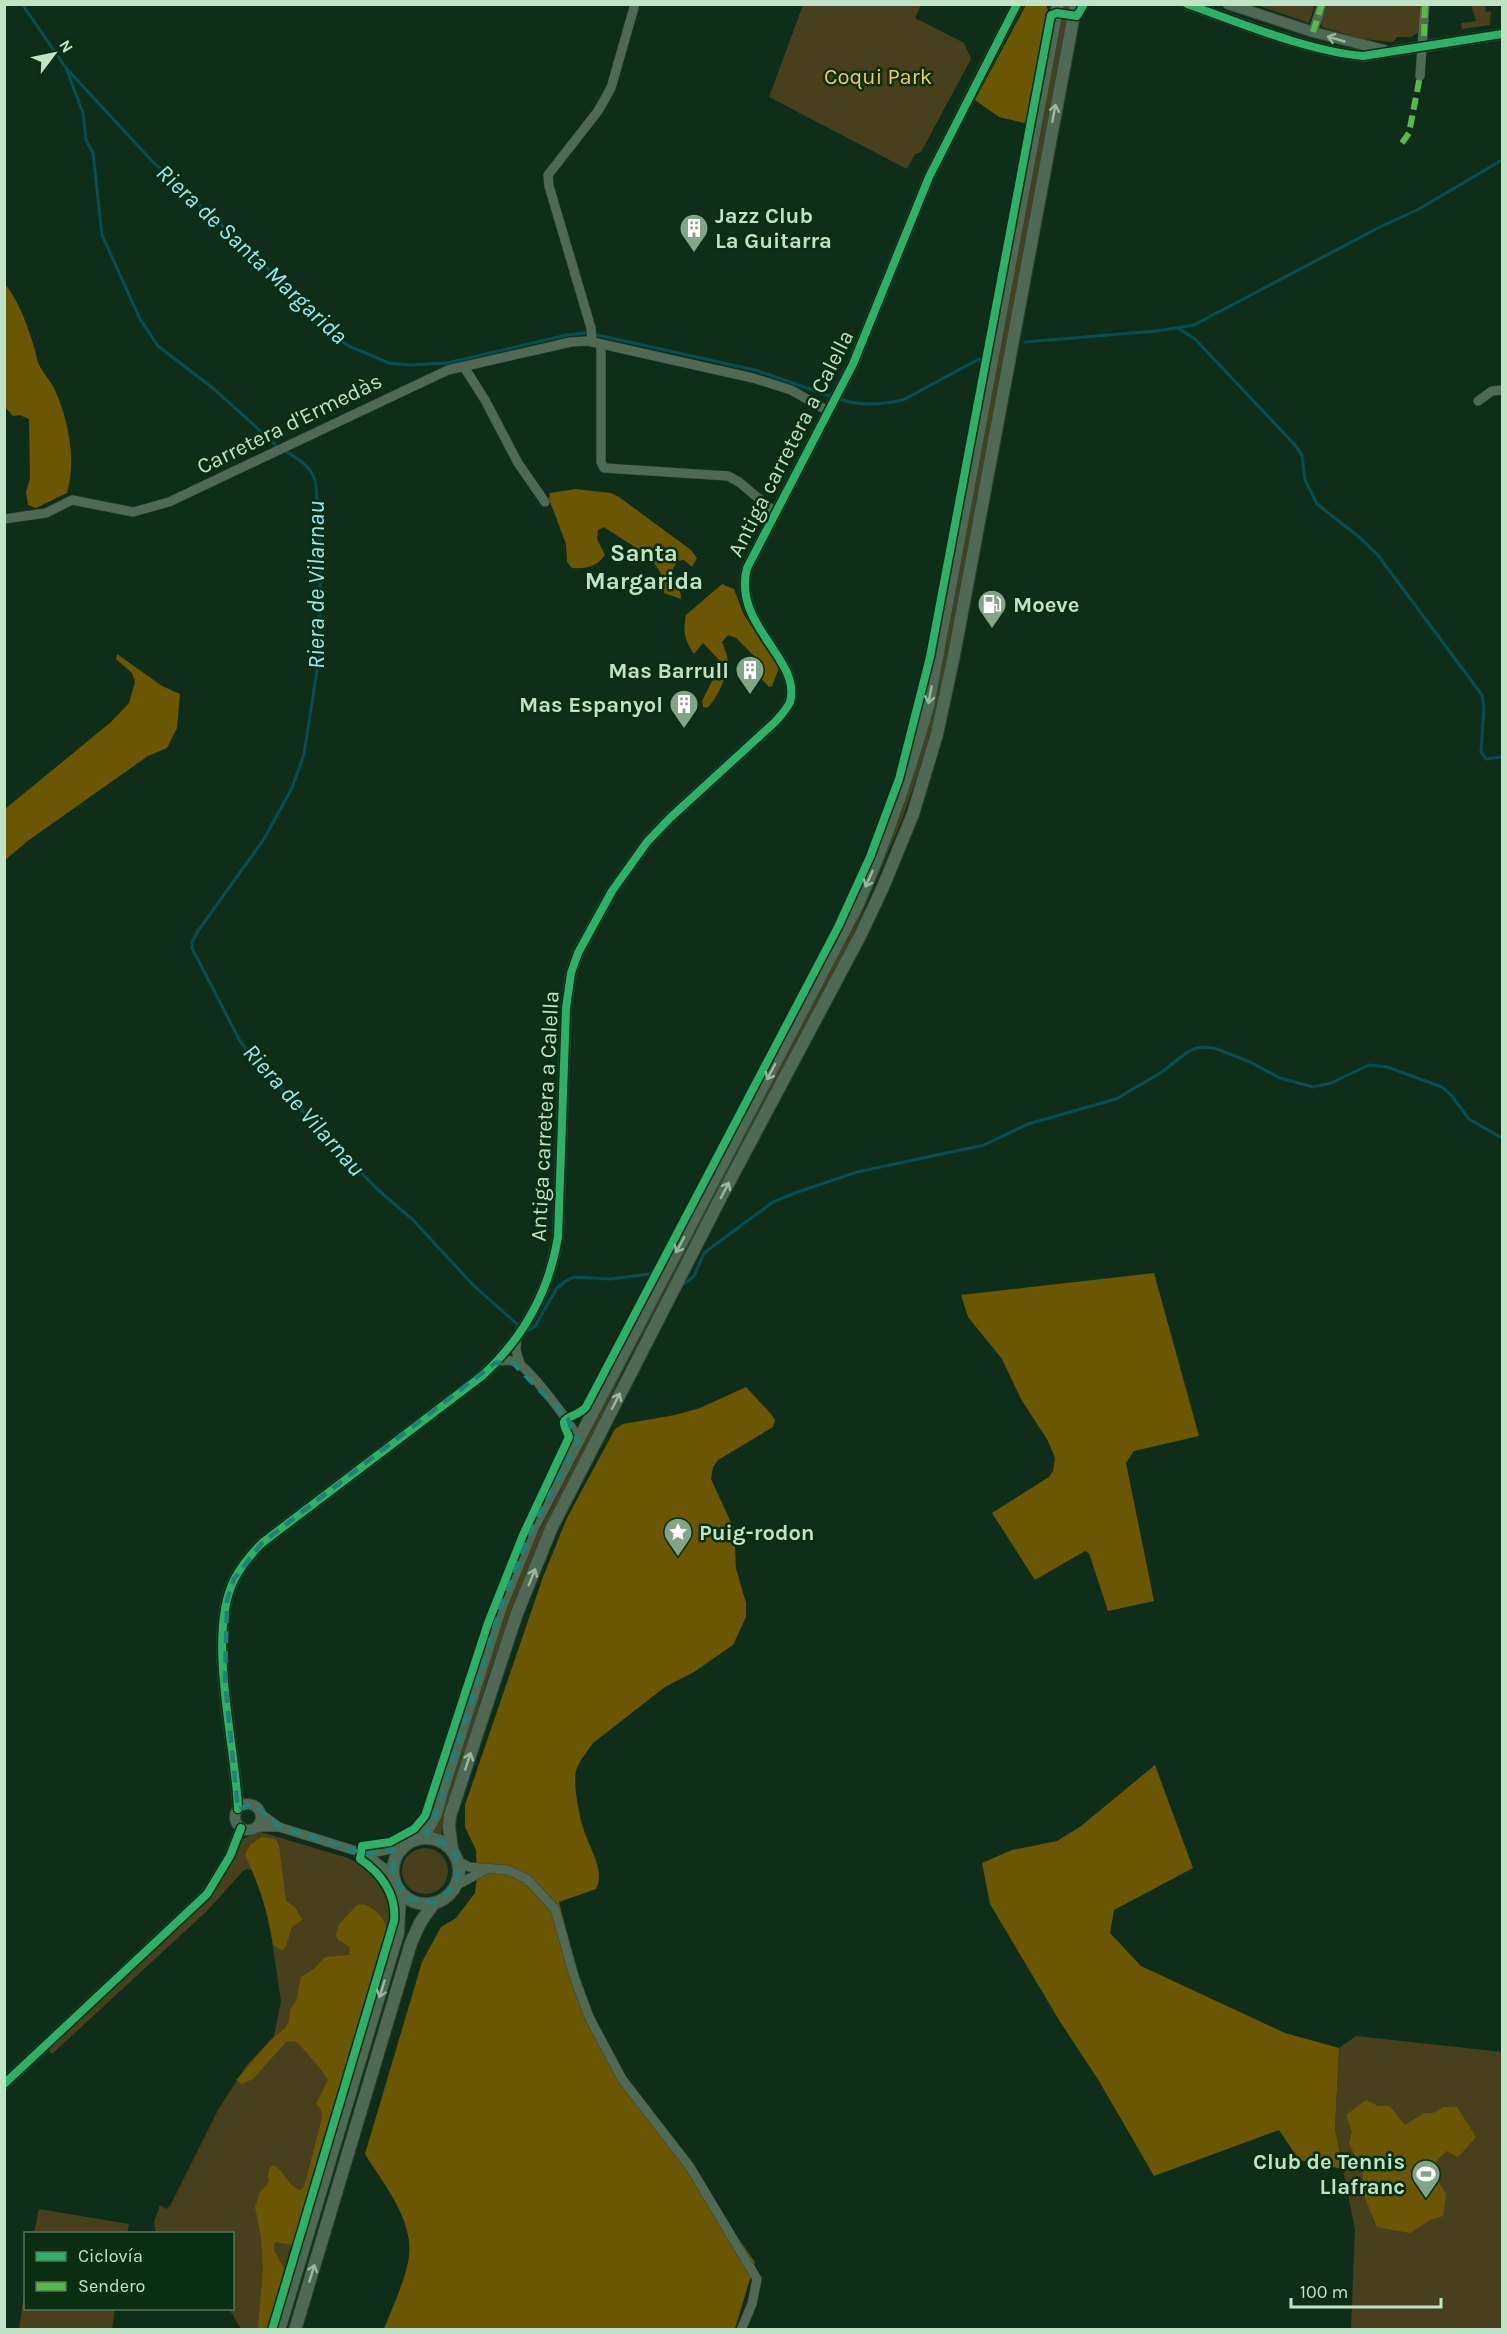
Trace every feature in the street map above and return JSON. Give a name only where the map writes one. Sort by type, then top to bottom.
[{"type":"main road","points":[[423,1838],[436,1814],[501,1606],[533,1527],[857,906],[876,863],[910,770],[928,706],[1058,4]]},
{"type":"main road","points":[[295,2330],[411,1942],[420,1923],[434,1903],[450,1894],[458,1878],[448,1827],[450,1816],[516,1616],[551,1529],[720,1199],[861,934],[913,814],[937,734],[954,655],[1076,4]]},
{"type":"main road","points":[[279,2330],[399,1933],[400,1892],[393,1875],[393,1865],[402,1847],[412,1840],[423,1838],[434,1838],[444,1843],[455,1856]]},
{"type":"main road","points":[[400,1892],[415,1902],[434,1903]]},
{"type":"street","points":[[635,4],[611,88],[604,102],[548,175],[549,186],[597,343],[601,462],[604,468],[728,476],[739,482],[776,513]]},
{"type":"street","name":"Antiga carretera a Calella","points":[[238,1809],[225,1681],[223,1630],[224,1614],[234,1579],[249,1556],[262,1543],[473,1383],[495,1363],[518,1336],[540,1300],[556,1251],[560,1214],[566,1008],[571,973],[578,952],[612,891],[647,842],[776,721],[789,703],[791,693],[786,672],[752,617],[745,598],[743,581],[747,568],[862,342],[928,177],[1017,4]]},
{"type":"street","points":[[1187,4],[1306,44],[1347,55],[1363,56],[1503,34]]},
{"type":"street","points":[[1228,4],[1360,46],[1393,51]]},
{"type":"street","points":[[1313,32],[1322,4]]},
{"type":"street","points":[[1420,76],[1425,4]]},
{"type":"street","name":"Carretera d'Ermedàs","points":[[4,519],[46,513],[72,500],[133,512],[146,510],[170,502],[427,379],[464,367],[571,342],[597,343],[782,387],[829,409]]},
{"type":"street","points":[[464,367],[485,399],[518,463],[544,502]]},
{"type":"street","points":[[1478,401],[1492,392],[1503,390]]},
{"type":"street","points":[[518,1336],[516,1350],[519,1364]]},
{"type":"street","points":[[495,1363],[506,1359],[519,1364],[568,1419],[578,1442]]},
{"type":"street","points":[[568,1419],[581,1420],[596,1407]]},
{"type":"street","points":[[279,1827],[261,1814],[253,1804],[245,1804],[238,1809],[235,1817],[241,1828],[249,1830],[258,1827],[279,1827],[366,1854],[393,1875]]},
{"type":"street","points":[[258,1827],[261,1814]]},
{"type":"street","points":[[4,2084],[207,1894],[230,1856],[241,1828]]},
{"type":"street","points":[[366,1854],[402,1847]]},
{"type":"street","points":[[455,1856],[470,1867],[508,1870],[527,1880],[555,1909],[574,1976],[589,2017],[622,2079],[690,2167],[757,2279],[752,2304],[741,2330]]},
{"type":"street","points":[[455,1886],[486,1870]]},
{"type":"highlighted area","points":[[511,1361],[568,1419],[578,1441],[533,1527],[501,1606],[436,1814],[426,1835],[444,1843],[455,1855],[459,1870],[455,1886],[434,1903],[407,1898],[393,1875],[393,1849],[366,1854],[279,1827],[253,1804],[238,1809],[225,1681],[227,1600],[234,1579],[262,1543],[495,1363]]},
{"type":"green space","name":"Coqui Park","points":[[803,5],[921,5],[915,18],[964,43],[971,59],[921,152],[915,154],[907,169],[769,97]]},
{"type":"green space","points":[[1064,5],[1071,5],[938,702],[929,741],[903,817],[852,937],[622,1373],[531,1561],[487,1680],[441,1835],[430,1832],[508,1601],[526,1557],[731,1156],[911,780]]},
{"type":"green space","points":[[1257,5],[1315,5],[1309,23]]},
{"type":"green space","points":[[1327,5],[1421,5],[1419,32],[1411,37],[1397,37],[1393,42],[1363,39],[1322,27],[1321,21]]},
{"type":"green space","points":[[1471,5],[1485,5],[1486,12],[1491,11],[1490,25],[1462,29],[1461,23],[1476,21]]},
{"type":"green space","points":[[257,1831],[345,1857],[366,1866],[378,1876],[390,1896],[393,1916],[269,2329],[241,2329],[230,2310],[234,2310],[234,2232],[156,2232],[154,2222],[160,2205],[166,2209],[170,2206],[218,2110],[247,2065],[274,2036],[281,2001],[269,1921],[258,1880],[252,1870],[247,1869],[242,1872],[208,1910],[52,2054],[46,2047],[200,1907],[242,1840]]},
{"type":"green space","points":[[425,1848],[441,1855],[448,1871],[441,1887],[425,1894],[409,1887],[402,1871],[409,1855]]},
{"type":"green space","name":"Club de Tennis Llafranc","points":[[1356,2036],[1502,2052],[1502,2329],[1351,2329],[1355,2230],[1335,2129],[1339,2048]]},
{"type":"green space","points":[[39,2209],[129,2224],[127,2232],[34,2232]]},
{"type":"green space","points":[[24,2295],[24,2310],[115,2310],[112,2329],[19,2329]]},
{"type":"shaded area","points":[[1026,5],[1046,5],[1049,13],[1028,124],[999,117],[975,100]]},
{"type":"shaded area","points":[[5,284],[23,314],[39,365],[59,400],[70,440],[71,467],[67,493],[36,508],[28,505],[26,492],[30,478],[29,419],[20,415],[13,416],[5,407]]},
{"type":"shaded area","points":[[576,489],[611,493],[619,497],[691,550],[697,558],[692,567],[684,560],[678,561],[673,568],[681,599],[664,593],[662,578],[654,563],[604,527],[598,530],[597,539],[605,555],[590,566],[572,568],[567,562],[566,544],[549,499],[550,493]]},
{"type":"shaded area","points":[[722,584],[734,589],[744,615],[779,668],[772,686],[769,687],[757,674],[756,658],[736,638],[728,635],[722,642],[728,660],[726,674],[718,693],[707,708],[703,707],[702,701],[720,661],[703,643],[694,654],[686,640],[685,621],[686,615]]},
{"type":"shaded area","points":[[117,654],[162,686],[180,694],[177,728],[167,748],[148,756],[29,840],[5,860],[5,809],[111,722],[129,703],[135,682],[132,673],[116,659]]},
{"type":"shaded area","points":[[1154,1273],[1199,1436],[1134,1451],[1126,1463],[1154,1601],[1108,1611],[1089,1553],[1085,1551],[1035,1580],[992,1513],[1049,1477],[1053,1471],[1055,1458],[1048,1441],[1021,1399],[1002,1359],[968,1317],[961,1295]]},
{"type":"shaded area","points":[[746,1387],[771,1414],[775,1420],[773,1427],[718,1460],[713,1467],[711,1479],[734,1529],[736,1568],[746,1603],[746,1617],[733,1645],[694,1672],[665,1687],[593,1743],[583,1757],[575,1776],[578,1807],[585,1834],[598,1866],[599,1882],[596,1889],[559,1902],[581,1987],[620,2072],[755,2262],[735,2329],[384,2329],[405,2274],[409,2241],[398,2206],[365,2154],[422,1962],[441,1927],[456,1918],[475,1893],[476,1850],[465,1827],[465,1805],[543,1577],[567,1518],[615,1429],[623,1424],[700,1408]]},
{"type":"shaded area","points":[[1155,1765],[1193,1868],[1114,1910],[1110,1933],[1141,1966],[1285,2033],[1339,2048],[1335,2129],[1343,2169],[1299,2160],[1279,2130],[1154,2176],[1099,2081],[1059,2020],[990,1904],[982,1863],[1012,1850],[1057,1841],[1081,1826]]},
{"type":"shaded area","points":[[262,1837],[275,1839],[279,1845],[286,1901],[295,1907],[302,1920],[292,1927],[282,1951],[273,1945],[262,1899],[245,1855],[250,1845]]},
{"type":"shaded area","points":[[363,1904],[380,1915],[388,1934],[296,2240],[291,2245],[276,2242],[274,2245],[274,2250],[286,2272],[269,2329],[258,2329],[263,2269],[261,2238],[255,2207],[260,2192],[269,2182],[270,2167],[274,2165],[296,2188],[300,2190],[304,2187],[322,2118],[321,2110],[316,2104],[328,2080],[302,2048],[296,2042],[291,2041],[286,2042],[253,2079],[242,2084],[236,2080],[269,2042],[286,2027],[290,2009],[297,1998],[301,1977],[315,1968],[325,1957],[349,1955],[350,1947],[337,1939],[336,1934],[339,1924],[357,1905]]},
{"type":"shaded area","points":[[1366,2100],[1378,2106],[1390,2106],[1405,2125],[1424,2113],[1433,2113],[1443,2107],[1457,2107],[1476,2137],[1458,2157],[1447,2151],[1437,2160],[1437,2180],[1446,2194],[1443,2216],[1430,2220],[1410,2233],[1377,2227],[1362,2191],[1363,2174],[1349,2143],[1352,2132],[1346,2115]]},
{"type":"waterway","name":"Riera de Santa Margarida","points":[[22,4],[66,68],[152,161],[313,310],[334,336],[349,346],[389,363],[410,365],[447,363],[567,335],[585,333]]},
{"type":"waterway","name":"Riera de Vilarnau","points":[[66,68],[83,113],[86,140],[93,153],[102,235],[140,319],[158,346],[214,389],[278,447]]},
{"type":"waterway","points":[[1025,342],[1156,331],[1194,325],[1378,228],[1419,209],[1502,160]]},
{"type":"waterway","points":[[1178,328],[1195,339],[1294,444],[1302,455],[1305,480],[1317,504],[1377,554],[1482,695],[1484,708],[1481,752],[1486,759],[1502,757]]},
{"type":"waterway","name":"Riera de Santa Margarida","points":[[597,335],[755,370],[833,397]]},
{"type":"waterway","name":"Riera de Santa Margarida","points":[[839,399],[872,404],[905,399],[979,359]]},
{"type":"waterway","name":"Riera de Vilarnau","points":[[284,450],[308,468],[316,485],[320,549],[320,651],[304,754],[292,788],[264,839],[198,931],[192,942],[192,948],[240,1041],[257,1063],[376,1188],[413,1220],[473,1285],[517,1324]]},
{"type":"waterway","points":[[684,1284],[694,1276],[704,1253],[773,1202],[857,1172],[984,1145],[1028,1124],[1116,1099],[1162,1072],[1196,1048],[1217,1049],[1250,1062],[1280,1078],[1313,1087],[1331,1083],[1369,1065],[1387,1067],[1442,1087],[1469,1119],[1502,1138]]},
{"type":"waterway","name":"Riera de Vilarnau","points":[[529,1330],[535,1326],[557,1288],[574,1277],[610,1279],[649,1274]]},
{"type":"marked path","points":[[1313,32],[1322,4]]},
{"type":"marked path","points":[[1424,36],[1425,4]]},
{"type":"marked path","points":[[1402,143],[1409,133],[1420,76]]},
{"type":"cycle path","points":[[238,1809],[222,1661],[226,1604],[234,1580],[246,1560],[262,1543],[482,1376],[522,1330],[541,1295],[558,1237],[566,1008],[571,973],[578,953],[612,891],[647,842],[776,721],[790,702],[791,686],[786,671],[757,625],[749,607],[745,589],[747,568],[853,364],[929,177],[1017,4]]},
{"type":"cycle path","points":[[272,2330],[394,1921],[393,1902],[386,1886],[375,1871],[360,1859],[362,1846],[390,1842],[414,1829],[425,1816],[488,1623],[523,1535],[569,1437],[564,1422],[586,1407],[838,927],[870,857],[899,779],[930,657],[1051,15],[1057,13],[1077,16],[1084,4]]},
{"type":"cycle path","points":[[1187,4],[1297,42],[1363,56],[1502,34]]},
{"type":"cycle path","points":[[4,2084],[207,1894],[230,1856],[241,1828]]},
{"type":"place","name":"Jazz Club La Guitarra","points":[[694,254]]},
{"type":"place","name":"Moeve","points":[[992,630]]},
{"type":"place","name":"Mas Barrull","points":[[750,696]]},
{"type":"place","name":"Mas Espanyol","points":[[684,730]]},
{"type":"place","name":"Puig-rodon","points":[[678,1558]]},
{"type":"place","name":"Club de Tennis Llafranc","points":[[1426,2200]]},
{"type":"district","name":"Santa Margarida","points":[[644,567]]}]
